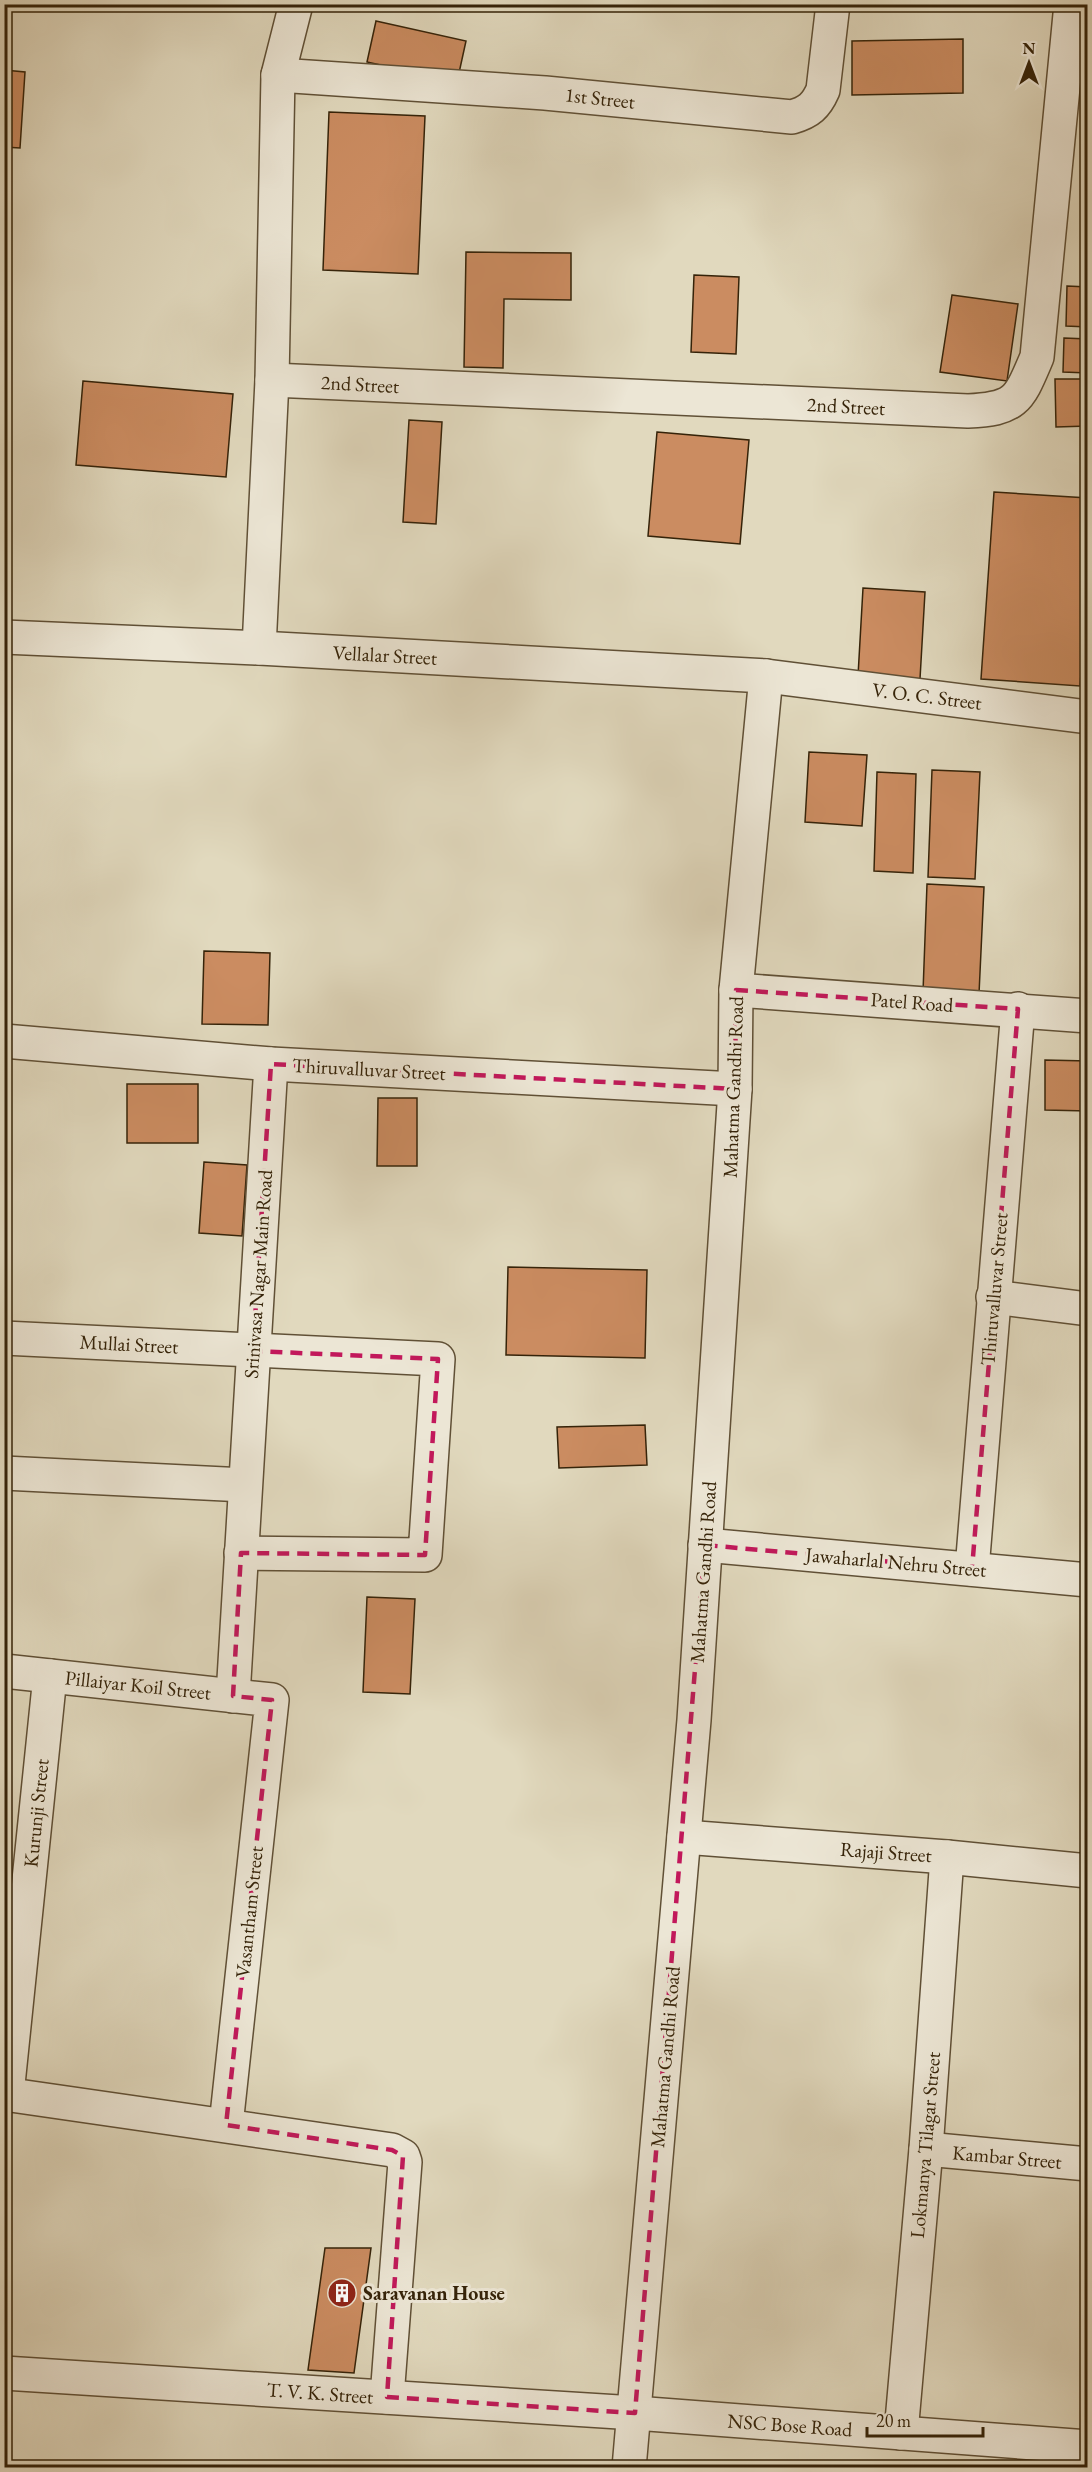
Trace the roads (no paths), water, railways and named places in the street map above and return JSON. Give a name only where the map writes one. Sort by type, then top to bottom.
[{"type":"street","points":[[259,648],[272,380],[278,75],[296,4]]},
{"type":"street","name":"1st Street","points":[[278,75],[545,93],[792,117],[808,112],[818,103],[823,90],[833,4]]},
{"type":"street","name":"2nd Street","points":[[272,380],[968,411],[992,410],[1014,402],[1024,387],[1037,357],[1071,4]]},
{"type":"street","name":"Vellalar Street","points":[[4,637],[259,648],[766,676]]},
{"type":"street","name":"V. O. C. Street","points":[[766,676],[1088,717]]},
{"type":"street","name":"Mahatma Gandhi Road","points":[[629,2468],[684,1837],[735,1089],[736,990],[766,676]]},
{"type":"street","name":"Patel Road","points":[[736,990],[1018,1009],[1088,1016]]},
{"type":"street","name":"Thiruvalluvar Street","points":[[972,1569],[1018,1009]]},
{"type":"street","name":"Thiruvalluvar Street","points":[[4,1041],[271,1064],[735,1089]]},
{"type":"street","name":"Srinivasa Nagar Main Road","points":[[233,1696],[271,1064]]},
{"type":"street","points":[[993,1296],[1088,1309]]},
{"type":"street","name":"Mullai Street","points":[[4,1338],[438,1359],[425,1555],[241,1553]]},
{"type":"street","points":[[4,1473],[245,1485]]},
{"type":"street","name":"Jawaharlal Nehru Street","points":[[705,1545],[1088,1580]]},
{"type":"street","name":"Pillaiyar Koil Street","points":[[4,1671],[272,1700]]},
{"type":"street","name":"Kurunji Street","points":[[6,2094],[50,1676]]},
{"type":"street","name":"Vasantham Street","points":[[226,2125],[272,1700]]},
{"type":"street","name":"Rajaji Street","points":[[684,1837],[946,1857],[1088,1871]]},
{"type":"street","name":"Lokmanya Tilagar Street","points":[[901,2433],[926,2149],[946,1857]]},
{"type":"street","points":[[6,2094],[392,2150],[403,2156],[405,2162],[387,2397]]},
{"type":"street","name":"Kambar Street","points":[[926,2149],[1088,2164]]},
{"type":"street","name":"T. V. K. Street","points":[[4,2373],[635,2413]]},
{"type":"street","name":"NSC Bose Road","points":[[635,2413],[1088,2447]]},
{"type":"place","name":"Saravanan House","points":[[342,2293]]}]
